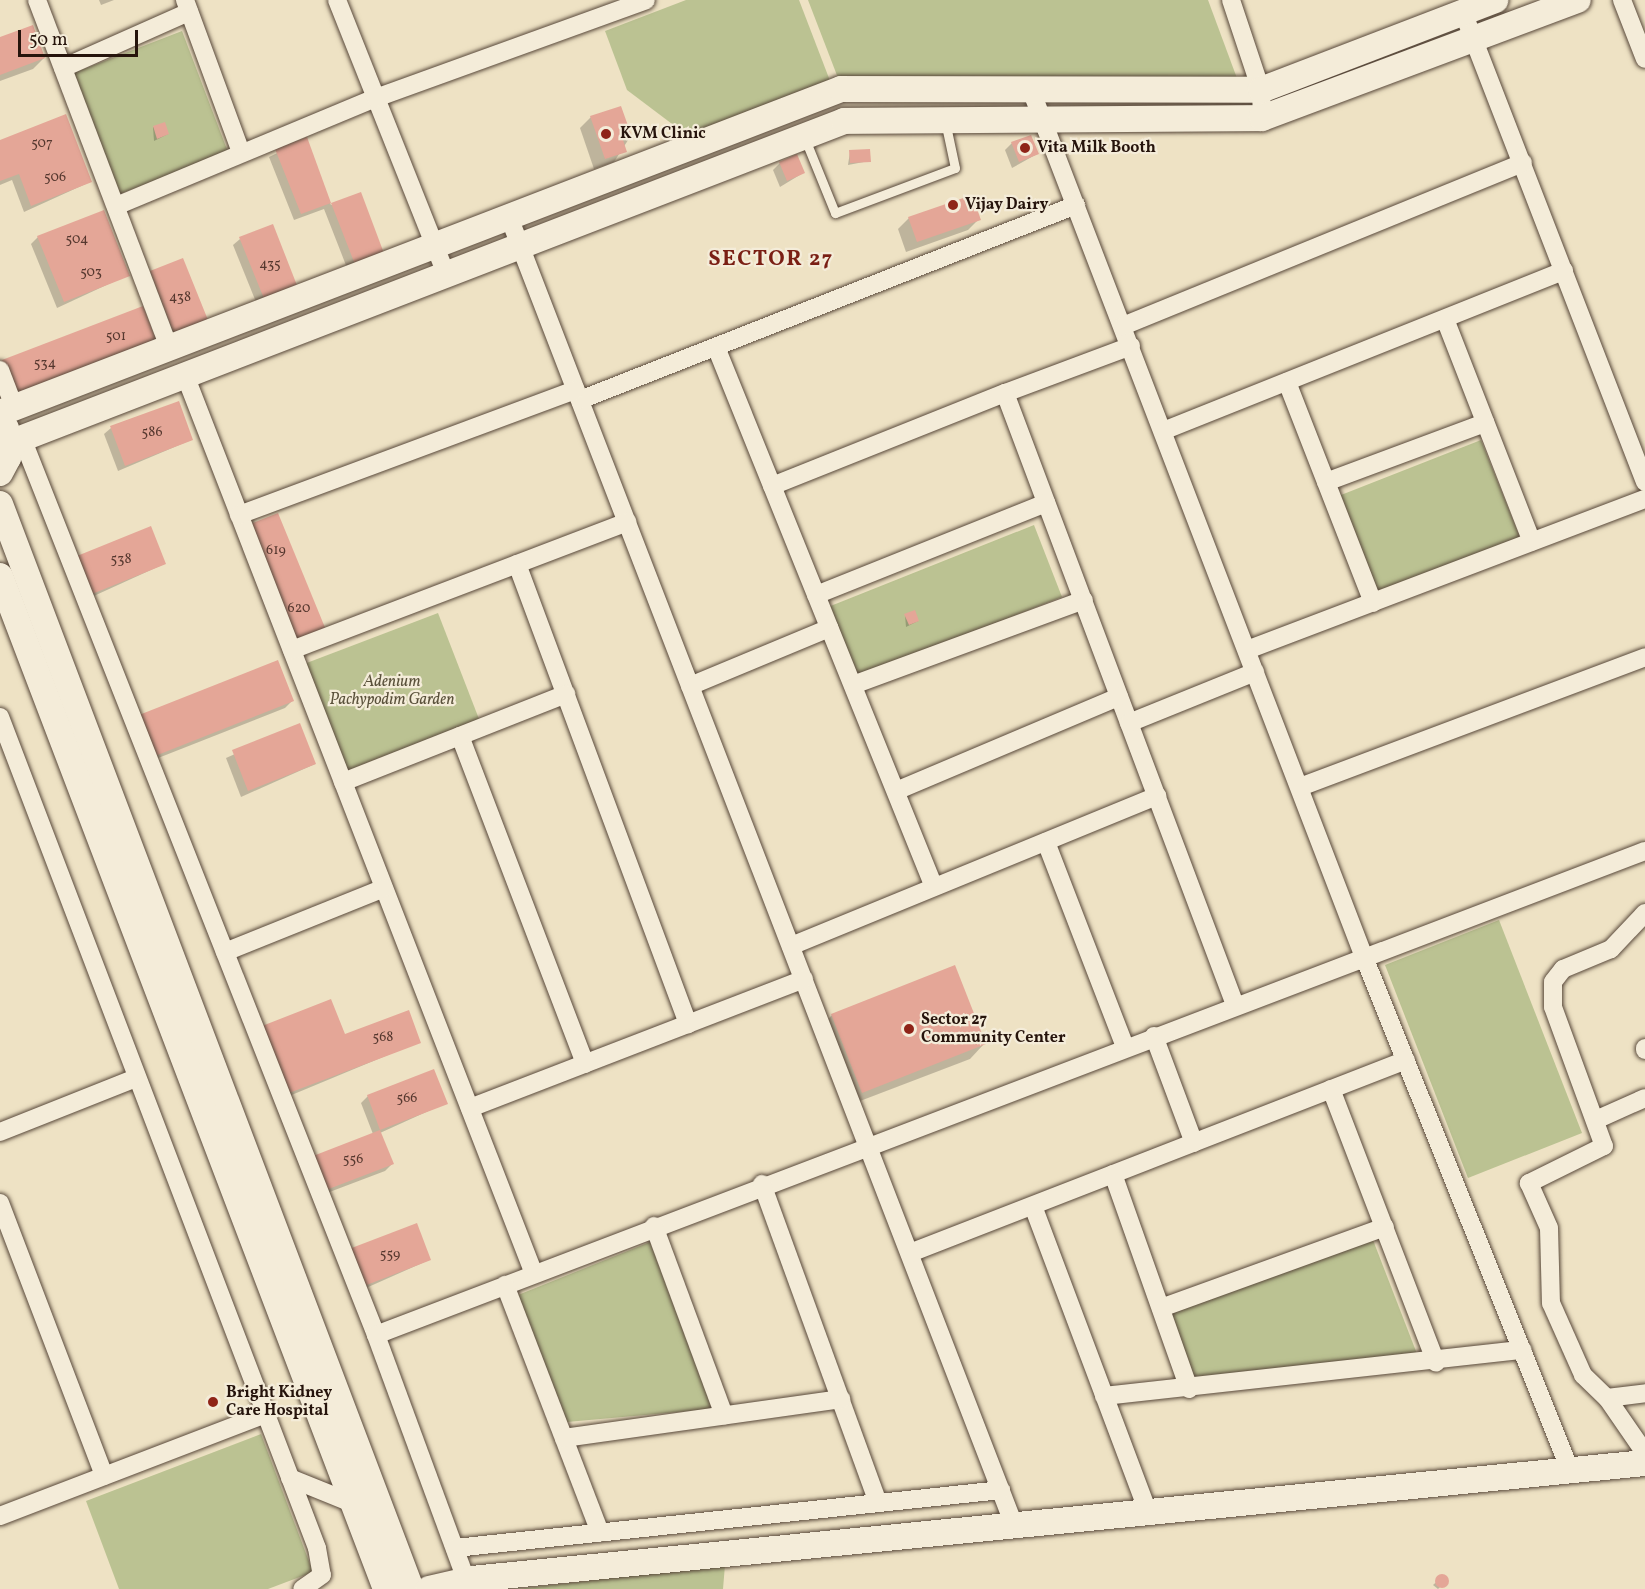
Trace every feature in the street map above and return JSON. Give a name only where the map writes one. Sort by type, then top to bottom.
[{"type":"street","points":[[37,0],[169,348]]},
{"type":"street","points":[[337,0],[446,274]]},
{"type":"street","points":[[116,206],[241,152],[611,6],[646,0]]},
{"type":"street","points":[[1231,0],[1261,90],[1263,118]]},
{"type":"street","points":[[5,413],[842,90],[1261,90],[1495,0]]},
{"type":"street","points":[[0,473],[16,440],[844,121],[1263,118],[1578,0]]},
{"type":"street","points":[[1622,0],[1645,59]]},
{"type":"street","points":[[63,68],[187,6],[241,152]]},
{"type":"street","points":[[1463,12],[1645,482]]},
{"type":"street","points":[[1031,90],[1039,120],[1076,205],[1131,346],[1364,957],[1570,1470]]},
{"type":"street","points":[[1123,326],[1523,163]]},
{"type":"street","points":[[239,515],[716,347],[1076,205]]},
{"type":"street","points":[[509,217],[1014,1525]]},
{"type":"street","points":[[1163,431],[1564,272]]},
{"type":"street","points":[[1445,319],[1532,542]]},
{"type":"street","points":[[772,486],[1005,393],[1131,346]]},
{"type":"street","points":[[716,347],[934,887]]},
{"type":"street","points":[[0,370],[5,413],[225,952],[376,1335],[466,1580]]},
{"type":"street","points":[[185,375],[534,1274]]},
{"type":"street","points":[[1287,382],[1372,603]]},
{"type":"street","points":[[1005,393],[1235,1005]]},
{"type":"street","points":[[1326,482],[1485,423]]},
{"type":"street","points":[[1247,650],[1645,499]]},
{"type":"street","points":[[816,595],[1046,503]]},
{"type":"street","points":[[0,504],[411,1589]]},
{"type":"street","points":[[292,650],[627,522]]},
{"type":"street","points":[[517,564],[688,1024]]},
{"type":"street","points":[[0,576],[386,1589]]},
{"type":"street","points":[[853,685],[1084,600]]},
{"type":"street","points":[[690,686],[830,628]]},
{"type":"street","points":[[1300,787],[1645,657]]},
{"type":"street","points":[[1129,723],[1255,672]]},
{"type":"street","points":[[343,782],[566,694]]},
{"type":"street","points":[[896,791],[1119,697]]},
{"type":"street","points":[[0,717],[290,1478],[322,1575],[302,1589]]},
{"type":"street","points":[[460,736],[585,1064]]},
{"type":"street","points":[[791,946],[1157,796]]},
{"type":"street","points":[[1046,842],[1125,1047]]},
{"type":"street","points":[[376,1335],[868,1143],[1645,851]]},
{"type":"street","points":[[225,952],[384,888]]},
{"type":"street","points":[[1645,913],[1611,949],[1563,969],[1552,982],[1553,1007],[1598,1119],[1604,1146],[1529,1183],[1549,1228],[1551,1303],[1583,1375],[1607,1398],[1645,1453]]},
{"type":"street","points":[[470,1108],[804,979]]},
{"type":"street","points":[[1154,1036],[1194,1143]]},
{"type":"street","points":[[910,1253],[1406,1060]]},
{"type":"street","points":[[0,1132],[136,1077]]},
{"type":"street","points":[[1331,1089],[1436,1362]]},
{"type":"street","points":[[1598,1119],[1645,1098]]},
{"type":"street","points":[[1113,1174],[1189,1389]]},
{"type":"street","points":[[762,1184],[878,1503]]},
{"type":"street","points":[[0,1206],[104,1476]]},
{"type":"street","points":[[1033,1206],[1148,1512]]},
{"type":"street","points":[[654,1227],[724,1415]]},
{"type":"street","points":[[1161,1308],[1385,1227]]},
{"type":"street","points":[[505,1285],[600,1532]]},
{"type":"street","points":[[1104,1396],[1436,1362],[1522,1350]]},
{"type":"street","points":[[1607,1398],[1645,1393]]},
{"type":"street","points":[[564,1438],[841,1399]]},
{"type":"street","points":[[0,1516],[266,1414]]},
{"type":"street","points":[[429,1589],[466,1580],[1645,1463]]},
{"type":"street","points":[[290,1478],[354,1504]]},
{"type":"street","points":[[455,1548],[1001,1490]]},
{"type":"lane","points":[[804,136],[834,213],[955,168],[945,121]]},
{"type":"green space","points":[[686,0],[799,0],[832,86],[692,139],[627,90],[605,31]]},
{"type":"green space","points":[[808,0],[1208,0],[1238,81],[838,78]]},
{"type":"green space","points":[[182,31],[228,152],[117,195],[71,74]]},
{"type":"green space","points":[[1481,440],[1521,540],[1380,596],[1341,495]]},
{"type":"green space","points":[[1034,525],[1062,597],[856,678],[828,607]]},
{"type":"green space","name":"Adenium Pachypodim Garden","points":[[438,613],[479,719],[346,771],[304,664]]},
{"type":"green space","points":[[1499,920],[1582,1133],[1468,1178],[1385,965]]},
{"type":"green space","points":[[1373,1240],[1419,1359],[1195,1381],[1172,1313]]},
{"type":"green space","points":[[650,1242],[712,1409],[567,1422],[518,1295]]},
{"type":"green space","points":[[261,1434],[313,1572],[268,1589],[119,1589],[86,1501]]},
{"type":"green space","points":[[725,1565],[723,1589],[517,1589]]},
{"type":"building","points":[[33,25],[45,58],[0,75],[0,37]]},
{"type":"building","points":[[621,106],[632,137],[623,140],[627,152],[605,159],[590,116]]},
{"type":"building","points":[[66,114],[92,182],[31,206],[19,174],[0,181],[0,140]]},
{"type":"building","points":[[165,122],[169,134],[157,139],[153,126]]},
{"type":"building","name":"Vita Milk Booth","points":[[1031,135],[1039,154],[1019,162],[1011,142]]},
{"type":"building","points":[[307,137],[331,203],[301,214],[275,149]]},
{"type":"building","points":[[870,149],[871,162],[850,163],[849,150]]},
{"type":"building","points":[[797,154],[805,173],[787,181],[779,162]]},
{"type":"building","points":[[361,192],[385,256],[356,267],[331,203]]},
{"type":"building","points":[[972,195],[981,220],[917,242],[908,217]]},
{"type":"building","points":[[104,210],[130,276],[64,302],[37,236]]},
{"type":"building","points":[[273,224],[300,293],[267,306],[239,237]]},
{"type":"building","points":[[183,258],[210,325],[176,339],[150,271]]},
{"type":"building","points":[[143,306],[157,342],[15,396],[2,360]]},
{"type":"building","points":[[179,401],[193,440],[125,466],[110,426]]},
{"type":"building","points":[[278,513],[326,630],[294,643],[248,525]]},
{"type":"building","points":[[151,526],[166,564],[92,594],[77,556]]},
{"type":"building","points":[[915,610],[919,621],[909,625],[904,614]]},
{"type":"building","points":[[278,660],[294,701],[155,756],[139,715]]},
{"type":"building","points":[[300,723],[316,764],[248,791],[232,750]]},
{"type":"building","name":"Sector 27 Community Center","points":[[955,965],[986,1044],[862,1093],[831,1014]]},
{"type":"building","points":[[331,999],[345,1034],[409,1010],[421,1043],[289,1093],[262,1026]]},
{"type":"building","points":[[434,1069],[448,1104],[380,1130],[367,1095]]},
{"type":"building","points":[[380,1130],[394,1164],[326,1190],[313,1156]]},
{"type":"building","points":[[417,1223],[431,1260],[364,1286],[349,1249]]},
{"type":"building","points":[[1442,1574],[1447,1576],[1449,1581],[1447,1586],[1442,1588],[1437,1586],[1435,1581],[1437,1576]]},
{"type":"place","name":"KVM Clinic","points":[[606,134]]},
{"type":"place","name":"Vita Milk Booth","points":[[1025,148]]},
{"type":"place","name":"Vijay Dairy","points":[[953,205]]},
{"type":"place","name":"Sector 27 Community Center","points":[[909,1029]]},
{"type":"place","name":"Bright Kidney Care Hospital","points":[[213,1402]]},
{"type":"district","name":"SECTOR 27","points":[[771,260]]}]
